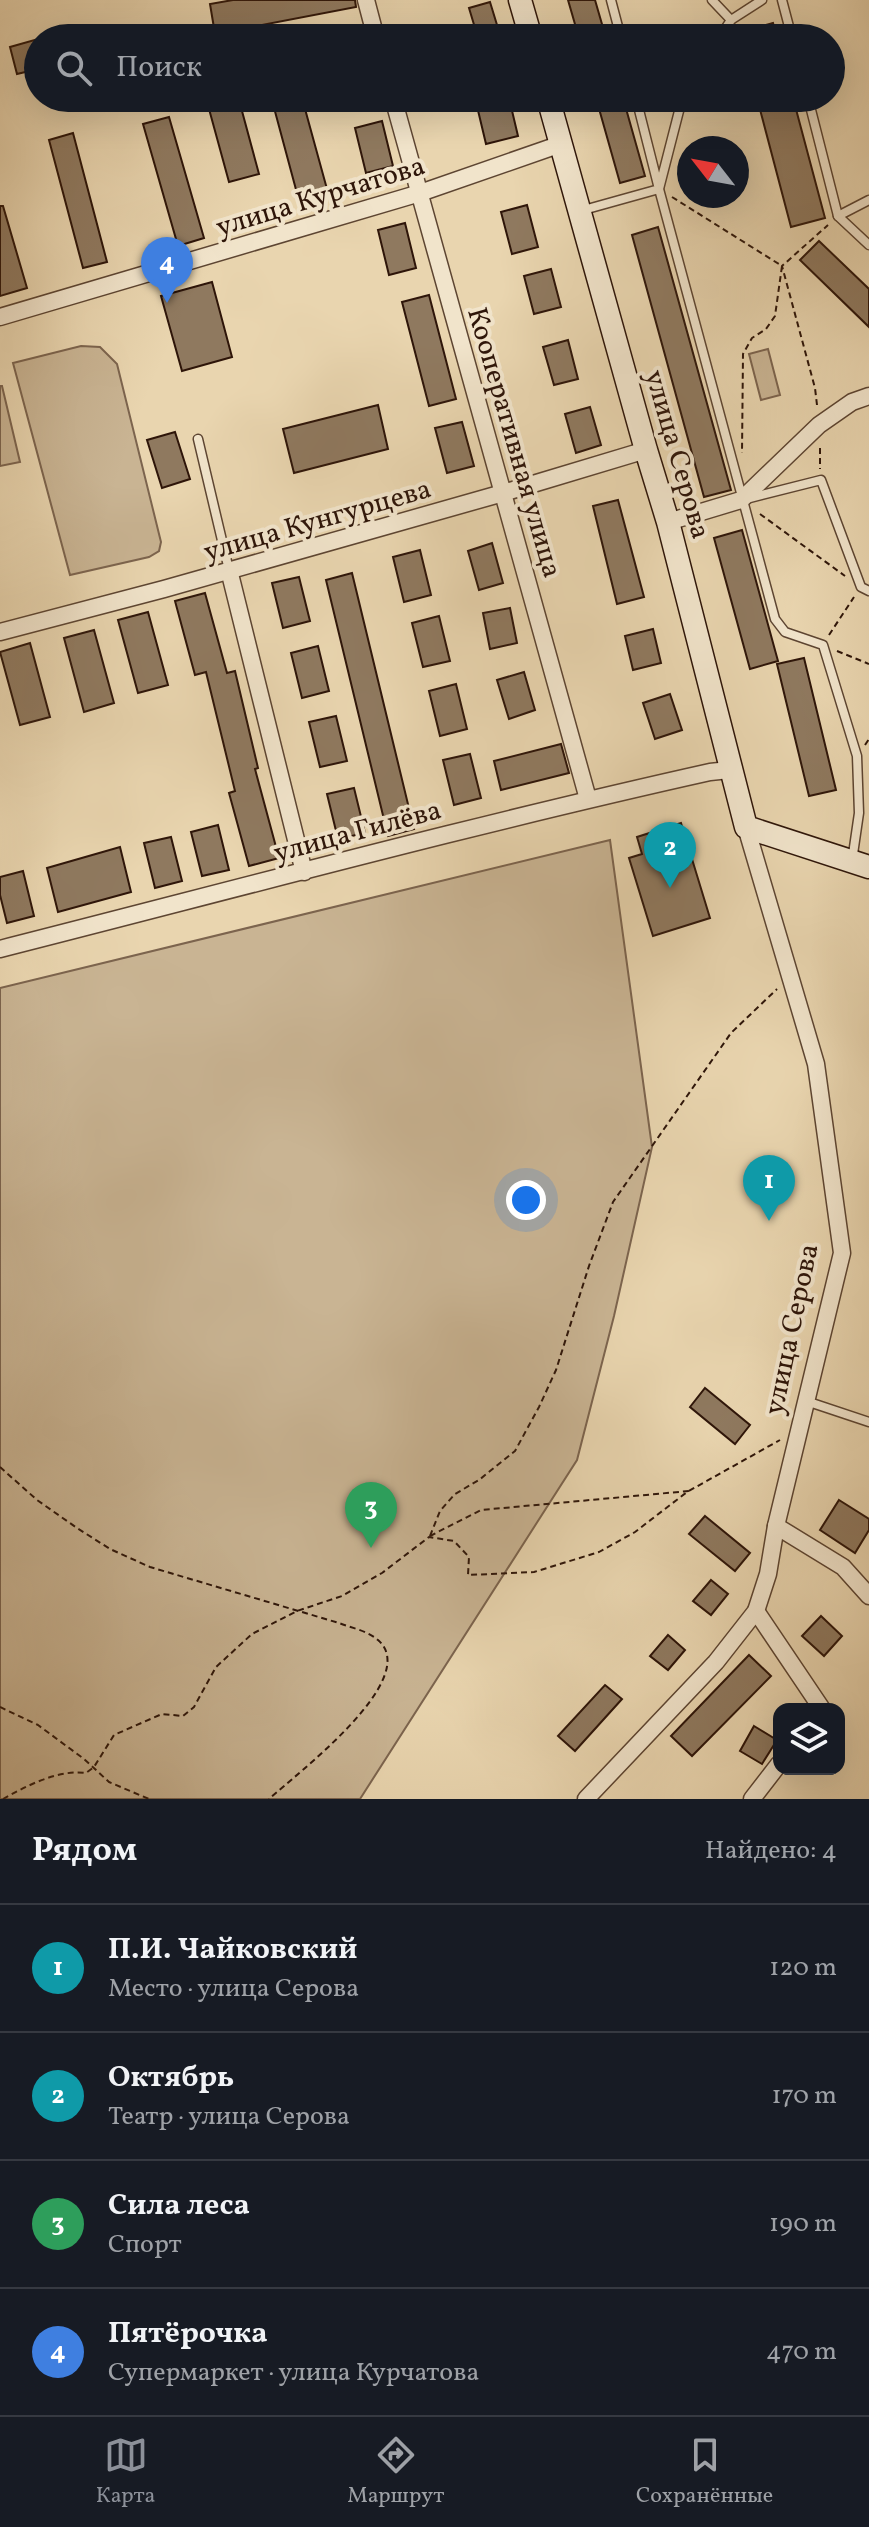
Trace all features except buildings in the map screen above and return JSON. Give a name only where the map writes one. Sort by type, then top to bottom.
[{"type":"main road","points":[[520,0],[527,24]]},
{"type":"main road","name":"улица Серова","points":[[552,112],[668,522],[746,827]]},
{"type":"main road","points":[[746,827],[860,864]]},
{"type":"street","points":[[366,0],[372,24]]},
{"type":"street","name":"Кооперативная улица","points":[[397,112],[588,799]]},
{"type":"street","name":"улица Курчатова","points":[[0,317],[420,193],[561,144]]},
{"type":"street","points":[[668,522],[741,500],[819,425],[852,402],[869,396]]},
{"type":"street","name":"улица Кунгурцева","points":[[0,632],[503,493],[646,450]]},
{"type":"street","points":[[229,570],[304,872]]},
{"type":"street","name":"улица Гилёва","points":[[0,949],[448,832],[729,770]]},
{"type":"street","name":"улица Серова","points":[[746,827],[816,1064],[842,1253],[776,1526],[768,1574],[756,1611]]},
{"type":"street","points":[[776,1526],[843,1567],[869,1596]]},
{"type":"street","points":[[586,1799],[716,1662],[756,1611],[818,1703]]},
{"type":"street","points":[[752,1799],[773,1772]]},
{"type":"lane","points":[[611,0],[617,24]]},
{"type":"lane","points":[[712,0],[731,20]]},
{"type":"lane","points":[[728,24],[762,0]]},
{"type":"lane","points":[[782,0],[788,24]]},
{"type":"lane","points":[[640,112],[775,619],[785,632],[823,645],[857,756],[860,864]]},
{"type":"lane","points":[[659,189],[679,112]]},
{"type":"lane","points":[[812,112],[838,216],[869,245]]},
{"type":"lane","points":[[580,211],[659,189]]},
{"type":"lane","points":[[838,216],[869,200]]},
{"type":"lane","points":[[198,439],[229,570]]},
{"type":"lane","points":[[741,500],[821,480],[865,589]]},
{"type":"lane","points":[[857,756],[869,760]]},
{"type":"lane","points":[[806,1401],[869,1422]]},
{"type":"path","points":[[659,189],[782,266],[815,388],[821,480]]},
{"type":"path","points":[[742,456],[743,354],[752,338],[766,329],[775,316],[782,266],[838,216]]},
{"type":"path","points":[[741,500],[865,589],[823,645],[869,664]]},
{"type":"path","points":[[429,1537],[440,1511],[455,1494],[479,1480],[515,1451],[556,1370],[613,1202],[733,1030],[770,994],[793,986]]},
{"type":"path","points":[[429,1537],[454,1541],[469,1557],[468,1575],[534,1572],[599,1552],[635,1532],[691,1490],[800,1427]]},
{"type":"path","points":[[0,1467],[37,1500],[110,1549],[150,1567],[367,1632],[380,1641],[387,1653],[388,1667],[380,1689],[336,1739],[269,1799]]},
{"type":"path","points":[[3,1799],[24,1786],[75,1772],[86,1773],[94,1767],[114,1735],[162,1714],[183,1716],[194,1707],[216,1667],[252,1634],[297,1611],[342,1596],[382,1573],[429,1537],[481,1510],[691,1490]]},
{"type":"path","points":[[0,1707],[38,1725],[109,1782],[149,1799]]},
{"type":"shaded area","points":[[81,346],[100,347],[117,364],[161,542],[159,551],[149,557],[70,575],[13,363]]},
{"type":"shaded area","points":[[768,349],[780,395],[761,400],[749,354]]},
{"type":"shaded area","points":[[0,386],[20,462],[0,466]]},
{"type":"shaded area","points":[[610,840],[652,1147],[614,1316],[577,1460],[360,1799],[0,1799],[0,988]]},
{"type":"place","name":"Пятёрочка","points":[[167,303]]},
{"type":"place","name":"Октябрь","points":[[670,888]]},
{"type":"place","name":"П.И. Чайковский","points":[[769,1221]]},
{"type":"place","name":"Сила леса","points":[[371,1548]]}]
